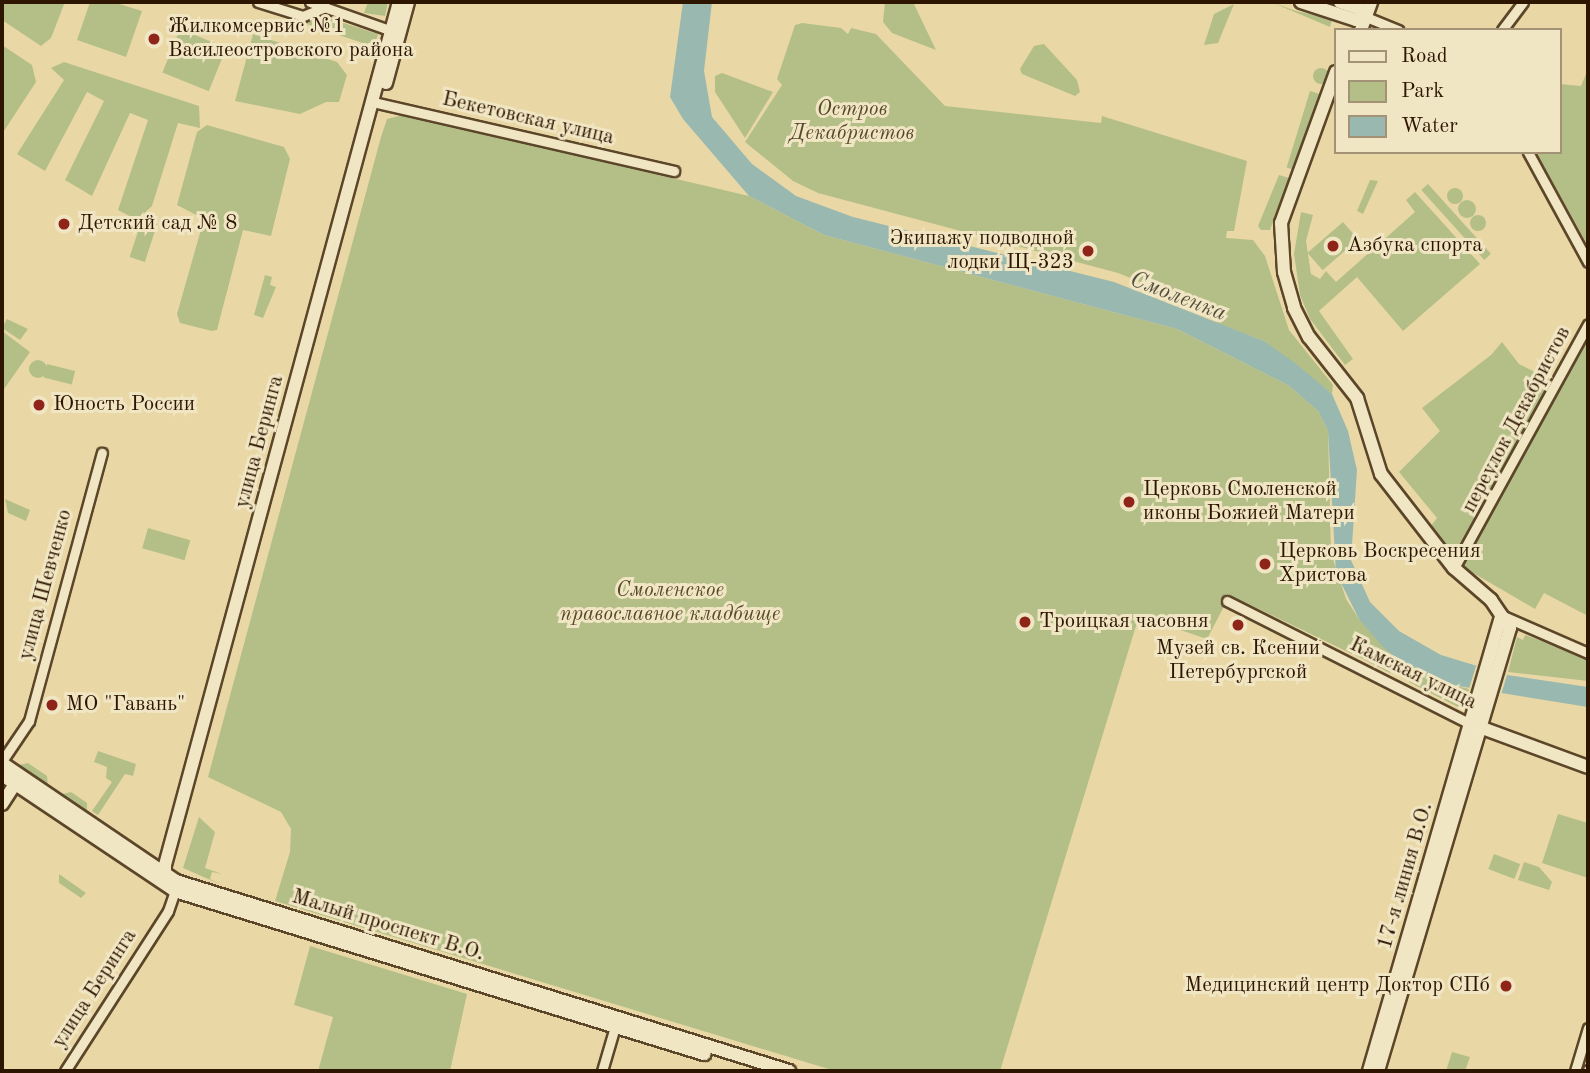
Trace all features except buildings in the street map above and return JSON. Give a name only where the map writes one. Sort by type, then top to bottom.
[{"type":"main road","name":"улица Беринга","points":[[396,32],[399,2]]},
{"type":"main road","name":"улица Беринга","points":[[172,882],[176,858],[377,102],[396,32],[408,2]]},
{"type":"main road","points":[[1301,2],[1359,18]]},
{"type":"main road","points":[[1340,2],[1359,18]]},
{"type":"main road","points":[[1359,18],[1371,2]]},
{"type":"main road","points":[[1334,77],[1283,210],[1284,272],[1301,323],[1357,398],[1381,474],[1454,568],[1491,600],[1502,616],[1491,670],[1378,1071]]},
{"type":"main road","points":[[1282,235],[1334,100]]},
{"type":"main road","name":"Камская улица","points":[[1475,726],[1588,767]]},
{"type":"main road","name":"17-я линия В.О.","points":[[1369,1071],[1475,726]]},
{"type":"main road","name":"Малый проспект В.О.","points":[[2,762],[18,780],[172,882],[616,1022],[761,1071]]},
{"type":"main road","name":"Малый проспект В.О.","points":[[2,775],[18,780],[172,882]]},
{"type":"main road","points":[[2,804],[18,780]]},
{"type":"main road","name":"Малый проспект В.О.","points":[[616,1022],[789,1071]]},
{"type":"street","points":[[258,2],[303,16],[325,7]]},
{"type":"street","points":[[310,2],[396,32]]},
{"type":"street","points":[[1503,28],[1522,2]]},
{"type":"street","points":[[1359,18],[1392,28]]},
{"type":"street","name":"Бекетовская улица","points":[[377,102],[674,171]]},
{"type":"street","points":[[1529,154],[1588,262]]},
{"type":"street","name":"переулок Декабристов","points":[[1454,568],[1588,324]]},
{"type":"street","name":"улица Шевченко","points":[[2,762],[29,721],[103,453]]},
{"type":"street","name":"Камская улица","points":[[1227,601],[1475,726]]},
{"type":"street","points":[[1502,616],[1588,653]]},
{"type":"street","name":"улица Беринга","points":[[65,1071],[168,911],[172,882]]},
{"type":"street","points":[[601,1071],[616,1022]]},
{"type":"street","points":[[1575,1071],[1588,1028]]},
{"type":"green space","points":[[2,2],[65,2],[51,38],[41,46],[2,20]]},
{"type":"green space","points":[[90,2],[113,2],[142,11],[126,57],[77,40]]},
{"type":"green space","points":[[368,2],[388,2],[385,16],[364,13]]},
{"type":"green space","points":[[885,2],[913,2],[936,50],[892,33],[883,22]]},
{"type":"green space","points":[[1271,2],[1332,19],[1330,27]]},
{"type":"green space","points":[[1234,4],[1218,43],[1204,45],[1214,14]]},
{"type":"green space","points":[[328,18],[378,34],[374,47],[304,23]]},
{"type":"green space","name":"Остров Декабристов","points":[[802,23],[841,28],[848,34],[851,28],[876,34],[945,106],[1101,123],[1102,116],[1247,161],[1234,231],[1227,231],[1226,238],[1253,240],[1265,256],[1289,330],[1333,385],[1332,394],[1264,341],[1217,323],[1220,314],[1118,273],[818,193],[793,181],[745,142],[782,85],[777,79],[795,25]]},
{"type":"green space","points":[[180,29],[226,48],[209,91],[162,73]]},
{"type":"green space","points":[[253,34],[337,62],[347,75],[339,102],[326,102],[300,114],[235,101]]},
{"type":"green space","points":[[1044,44],[1077,80],[1080,92],[1075,96],[1022,74],[1020,69],[1034,46]]},
{"type":"green space","points":[[2,45],[32,65],[36,82],[2,134]]},
{"type":"green space","points":[[64,62],[199,106],[200,128],[178,123],[152,206],[137,220],[118,210],[148,120],[130,113],[92,196],[65,180],[104,101],[87,92],[45,171],[17,154],[64,80],[51,68]]},
{"type":"green space","points":[[1318,68],[1324,68],[1329,76],[1327,82],[1318,84],[1313,79],[1313,73]]},
{"type":"green space","points":[[1588,69],[1588,246],[1537,154],[1562,154],[1562,84],[1581,86]]},
{"type":"green space","points":[[722,73],[773,92],[745,138],[715,92],[715,76]]},
{"type":"green space","points":[[1310,91],[1320,94],[1296,170],[1287,168]]},
{"type":"green space","name":"Смоленское православное кладбище","points":[[403,115],[749,196],[824,235],[1177,329],[1288,385],[1318,411],[1328,431],[1331,553],[1346,599],[1359,619],[1452,685],[1469,689],[1465,704],[1458,707],[1409,682],[1412,674],[1394,666],[1390,673],[1355,655],[1357,648],[1352,648],[1352,654],[1230,595],[1207,639],[1139,616],[1000,1071],[835,1071],[275,901],[290,852],[291,829],[281,812],[208,777],[381,137],[387,119]]},
{"type":"green space","points":[[207,125],[284,147],[290,159],[271,236],[243,230],[217,330],[212,331],[180,323],[177,314],[204,219],[177,205],[197,132]]},
{"type":"green space","points":[[1279,175],[1289,178],[1270,230],[1261,230],[1258,226]]},
{"type":"green space","points":[[1370,180],[1378,181],[1363,214],[1357,211]]},
{"type":"green space","points":[[1428,184],[1491,254],[1484,260],[1421,190]]},
{"type":"green space","points":[[1452,188],[1458,188],[1463,196],[1461,202],[1452,204],[1447,199],[1447,193]]},
{"type":"green space","points":[[1415,192],[1480,264],[1403,331],[1357,277],[1319,311],[1353,359],[1345,365],[1310,319],[1300,295],[1294,254],[1301,212],[1313,215],[1306,241],[1311,274],[1320,279],[1326,271],[1336,282],[1415,212],[1406,200]]},
{"type":"green space","points":[[1467,200],[1473,203],[1476,209],[1473,215],[1467,218],[1461,215],[1458,209],[1461,203]]},
{"type":"green space","points":[[1475,215],[1481,215],[1486,223],[1484,229],[1475,231],[1470,226],[1470,220]]},
{"type":"green space","points":[[142,219],[157,224],[145,262],[130,257]]},
{"type":"green space","name":"Азбука спорта","points":[[1343,222],[1358,239],[1323,270],[1308,253]]},
{"type":"green space","points":[[265,275],[272,277],[270,285],[276,287],[263,318],[254,315]]},
{"type":"green space","points":[[7,319],[28,329],[20,340],[2,328]]},
{"type":"green space","points":[[2,331],[30,352],[2,392]]},
{"type":"green space","points":[[1588,338],[1588,616],[1544,593],[1535,609],[1463,567]]},
{"type":"green space","points":[[1502,342],[1519,364],[1551,380],[1458,555],[1452,554],[1430,527],[1437,518],[1399,472],[1440,431],[1422,408],[1491,355]]},
{"type":"green space","points":[[38,360],[44,363],[47,369],[44,375],[38,378],[32,375],[29,369],[32,363]]},
{"type":"green space","points":[[47,364],[75,371],[72,385],[44,378]]},
{"type":"green space","points":[[5,499],[30,510],[26,521],[8,513]]},
{"type":"green space","points":[[148,528],[190,540],[185,560],[142,548]]},
{"type":"green space","points":[[1525,635],[1588,657],[1588,681],[1508,672],[1517,637],[1523,640]]},
{"type":"green space","points":[[98,751],[136,764],[133,776],[125,774],[98,815],[92,811],[112,782],[106,778],[107,767],[94,762]]},
{"type":"green space","points":[[28,763],[47,776],[48,785],[19,765]]},
{"type":"green space","points":[[71,792],[87,803],[87,812],[62,794]]},
{"type":"green space","points":[[1558,814],[1588,823],[1588,878],[1542,863]]},
{"type":"green space","points":[[199,817],[215,832],[205,868],[222,874],[212,872],[210,879],[222,885],[183,868]]},
{"type":"green space","points":[[1494,854],[1520,864],[1514,879],[1488,869]]},
{"type":"green space","points":[[1524,862],[1539,867],[1552,882],[1549,890],[1518,880]]},
{"type":"green space","points":[[59,874],[86,893],[81,898],[59,883]]},
{"type":"green space","points":[[310,946],[467,994],[450,1071],[318,1071],[333,1017],[294,1005]]},
{"type":"green space","points":[[1452,1052],[1470,1057],[1465,1071],[1446,1071]]},
{"type":"water","points":[[683,2],[712,2],[704,71],[712,117],[752,164],[796,196],[853,217],[1114,282],[1264,341],[1295,363],[1332,394],[1348,431],[1357,470],[1351,560],[1370,602],[1399,631],[1441,655],[1507,675],[1588,687],[1588,707],[1452,685],[1400,661],[1383,647],[1359,619],[1336,573],[1328,431],[1318,411],[1288,385],[1177,329],[824,235],[749,196],[683,119],[670,97]]},
{"type":"pier","points":[[1476,666],[1507,675],[1501,695],[1469,689]]},
{"type":"place","name":"Жилкомсервис №1 Василеостровского района","points":[[154,39]]},
{"type":"place","name":"Детский сад № 8","points":[[64,224]]},
{"type":"place","name":"Азбука спорта","points":[[1333,246]]},
{"type":"place","name":"Экипажу подводной лодки Щ-323","points":[[1088,251]]},
{"type":"place","name":"Юность России","points":[[39,405]]},
{"type":"place","name":"Церковь Смоленской иконы Божией Матери","points":[[1129,502]]},
{"type":"place","name":"Церковь Воскресения Христова","points":[[1265,564]]},
{"type":"place","name":"Троицкая часовня","points":[[1025,622]]},
{"type":"place","name":"Музей св. Ксении Петербургской","points":[[1238,625]]},
{"type":"place","name":"МО \"Гавань\"","points":[[52,705]]},
{"type":"place","name":"Медицинский центр Доктор СПб","points":[[1506,986]]},
{"type":"water label","name":"Смоленка","points":[[1178,297]]}]
